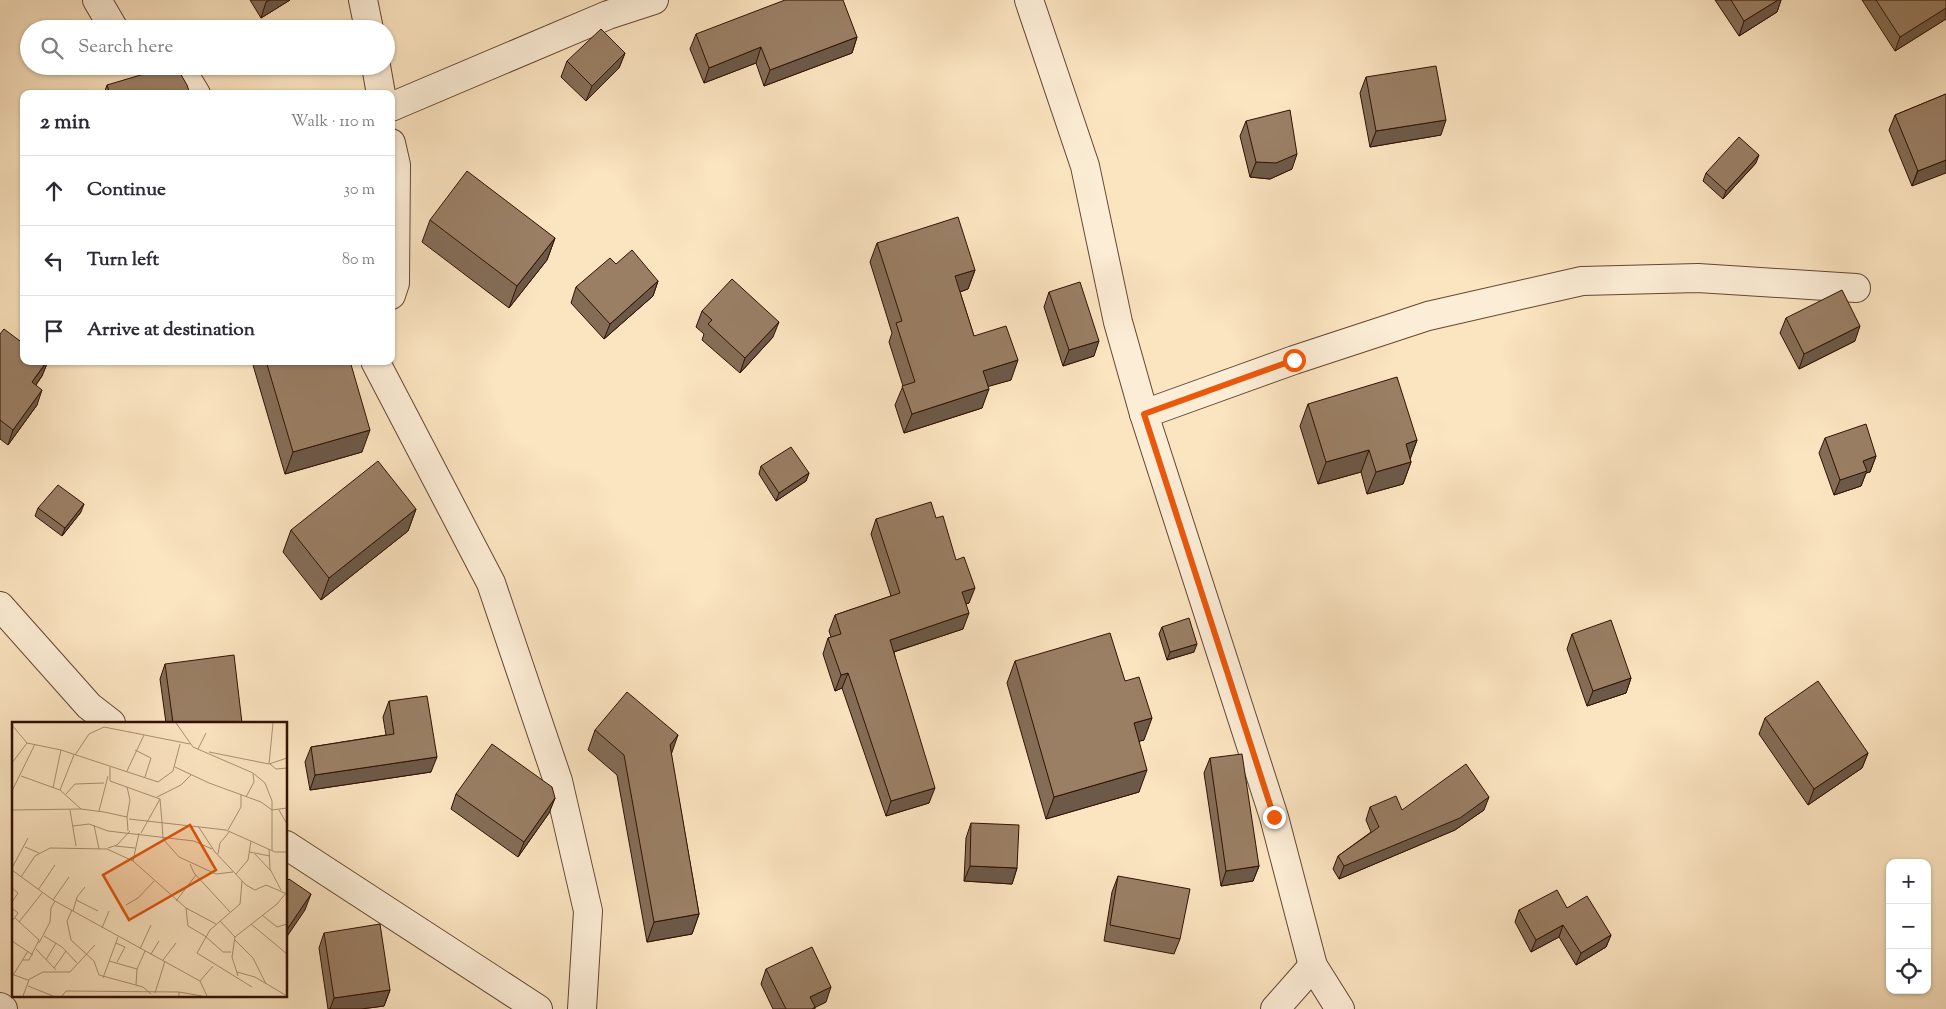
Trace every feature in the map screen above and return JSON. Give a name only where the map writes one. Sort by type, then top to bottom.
[{"type":"street","points":[[97,0],[109,20]]},
{"type":"street","points":[[363,0],[367,20]]},
{"type":"street","points":[[395,105],[608,15],[654,0]]},
{"type":"street","points":[[1029,0],[1085,166],[1118,322],[1144,414],[1274,817],[1314,966],[1340,1009]]},
{"type":"street","points":[[184,75],[194,90]]},
{"type":"street","points":[[378,75],[381,90]]},
{"type":"street","points":[[395,169],[395,283]]},
{"type":"street","points":[[1144,414],[1294,360],[1428,316],[1582,280],[1698,278],[1856,288]]},
{"type":"street","points":[[377,365],[490,583],[558,781],[588,911],[582,1009]]},
{"type":"street","points":[[0,606],[88,706],[111,722]]},
{"type":"street","points":[[288,846],[538,1009]]},
{"type":"street","points":[[1274,1009],[1314,966]]},
{"type":"building","points":[[785,0],[843,0],[857,37],[770,70],[761,47],[709,68],[696,34]]},
{"type":"building","points":[[1731,0],[1778,0],[1744,21]]},
{"type":"building","points":[[1876,0],[1946,0],[1946,8],[1900,37]]},
{"type":"building","points":[[601,29],[625,53],[592,86],[567,61]]},
{"type":"building","points":[[1436,66],[1446,120],[1376,131],[1366,77]]},
{"type":"building","points":[[141,75],[181,75],[189,90],[109,90],[107,85]]},
{"type":"building","points":[[1946,94],[1946,160],[1918,171],[1895,115]]},
{"type":"building","points":[[1290,110],[1297,154],[1276,163],[1256,162],[1246,121]]},
{"type":"building","points":[[1739,137],[1759,155],[1726,191],[1706,173]]},
{"type":"building","points":[[467,171],[555,238],[517,286],[430,220]]},
{"type":"building","points":[[958,217],[975,270],[955,276],[974,336],[1006,326],[1018,360],[983,371],[989,389],[912,414],[902,386],[915,382],[896,323],[902,321],[877,243]]},
{"type":"building","points":[[632,250],[658,281],[610,324],[576,287],[610,258],[616,264]]},
{"type":"building","points":[[732,279],[779,322],[745,358],[708,324],[712,320],[702,311]]},
{"type":"building","points":[[1080,282],[1099,341],[1069,350],[1049,292]]},
{"type":"building","points":[[1842,290],[1860,326],[1804,354],[1786,318]]},
{"type":"building","points":[[4,329],[20,341],[20,365],[44,365],[32,382],[42,390],[13,430],[0,420],[0,334]]},
{"type":"building","points":[[267,365],[351,365],[370,430],[293,452]]},
{"type":"building","points":[[1397,377],[1417,440],[1406,444],[1411,462],[1376,472],[1369,450],[1326,462],[1308,404]]},
{"type":"building","points":[[1866,424],[1876,456],[1863,461],[1867,471],[1840,480],[1825,438]]},
{"type":"building","points":[[791,447],[809,473],[779,493],[761,466]]},
{"type":"building","points":[[378,461],[416,509],[329,578],[291,530]]},
{"type":"building","points":[[58,485],[84,504],[65,528],[38,508]]},
{"type":"building","points":[[931,502],[936,518],[943,516],[956,560],[964,557],[975,588],[962,592],[969,613],[890,640],[935,788],[891,801],[848,673],[841,675],[828,638],[841,634],[835,615],[900,593],[876,519]]},
{"type":"building","points":[[1189,618],[1197,644],[1170,652],[1162,627]]},
{"type":"building","points":[[1611,620],[1631,678],[1593,691],[1572,634]]},
{"type":"building","points":[[1110,633],[1125,681],[1139,677],[1152,718],[1134,723],[1147,770],[1054,797],[1015,661]]},
{"type":"building","points":[[234,655],[242,722],[173,722],[165,664]]},
{"type":"building","points":[[1818,681],[1868,753],[1814,789],[1765,718]]},
{"type":"building","points":[[627,692],[678,735],[670,745],[699,914],[654,922],[624,755],[595,730]]},
{"type":"building","points":[[427,696],[437,757],[315,775],[311,747],[394,734],[389,701]]},
{"type":"building","points":[[492,744],[552,787],[555,798],[524,842],[456,794]]},
{"type":"building","points":[[1242,754],[1259,866],[1226,871],[1210,758]]},
{"type":"building","points":[[1466,764],[1489,797],[1460,818],[1344,866],[1338,856],[1379,827],[1370,807],[1396,796],[1402,810]]},
{"type":"building","points":[[971,823],[1019,825],[1017,868],[970,866]]},
{"type":"building","points":[[1118,876],[1190,889],[1180,939],[1110,925]]},
{"type":"building","points":[[288,880],[311,894],[288,928]]},
{"type":"building","points":[[1557,890],[1567,908],[1587,896],[1611,935],[1581,953],[1563,925],[1536,940],[1519,910]]},
{"type":"building","points":[[380,924],[390,990],[334,998],[324,933]]},
{"type":"building","points":[[812,947],[831,987],[810,997],[815,1007],[812,1009],[786,1009],[766,969]]},
{"type":"route","points":[[1274,817],[1144,414],[1294,360]]}]
